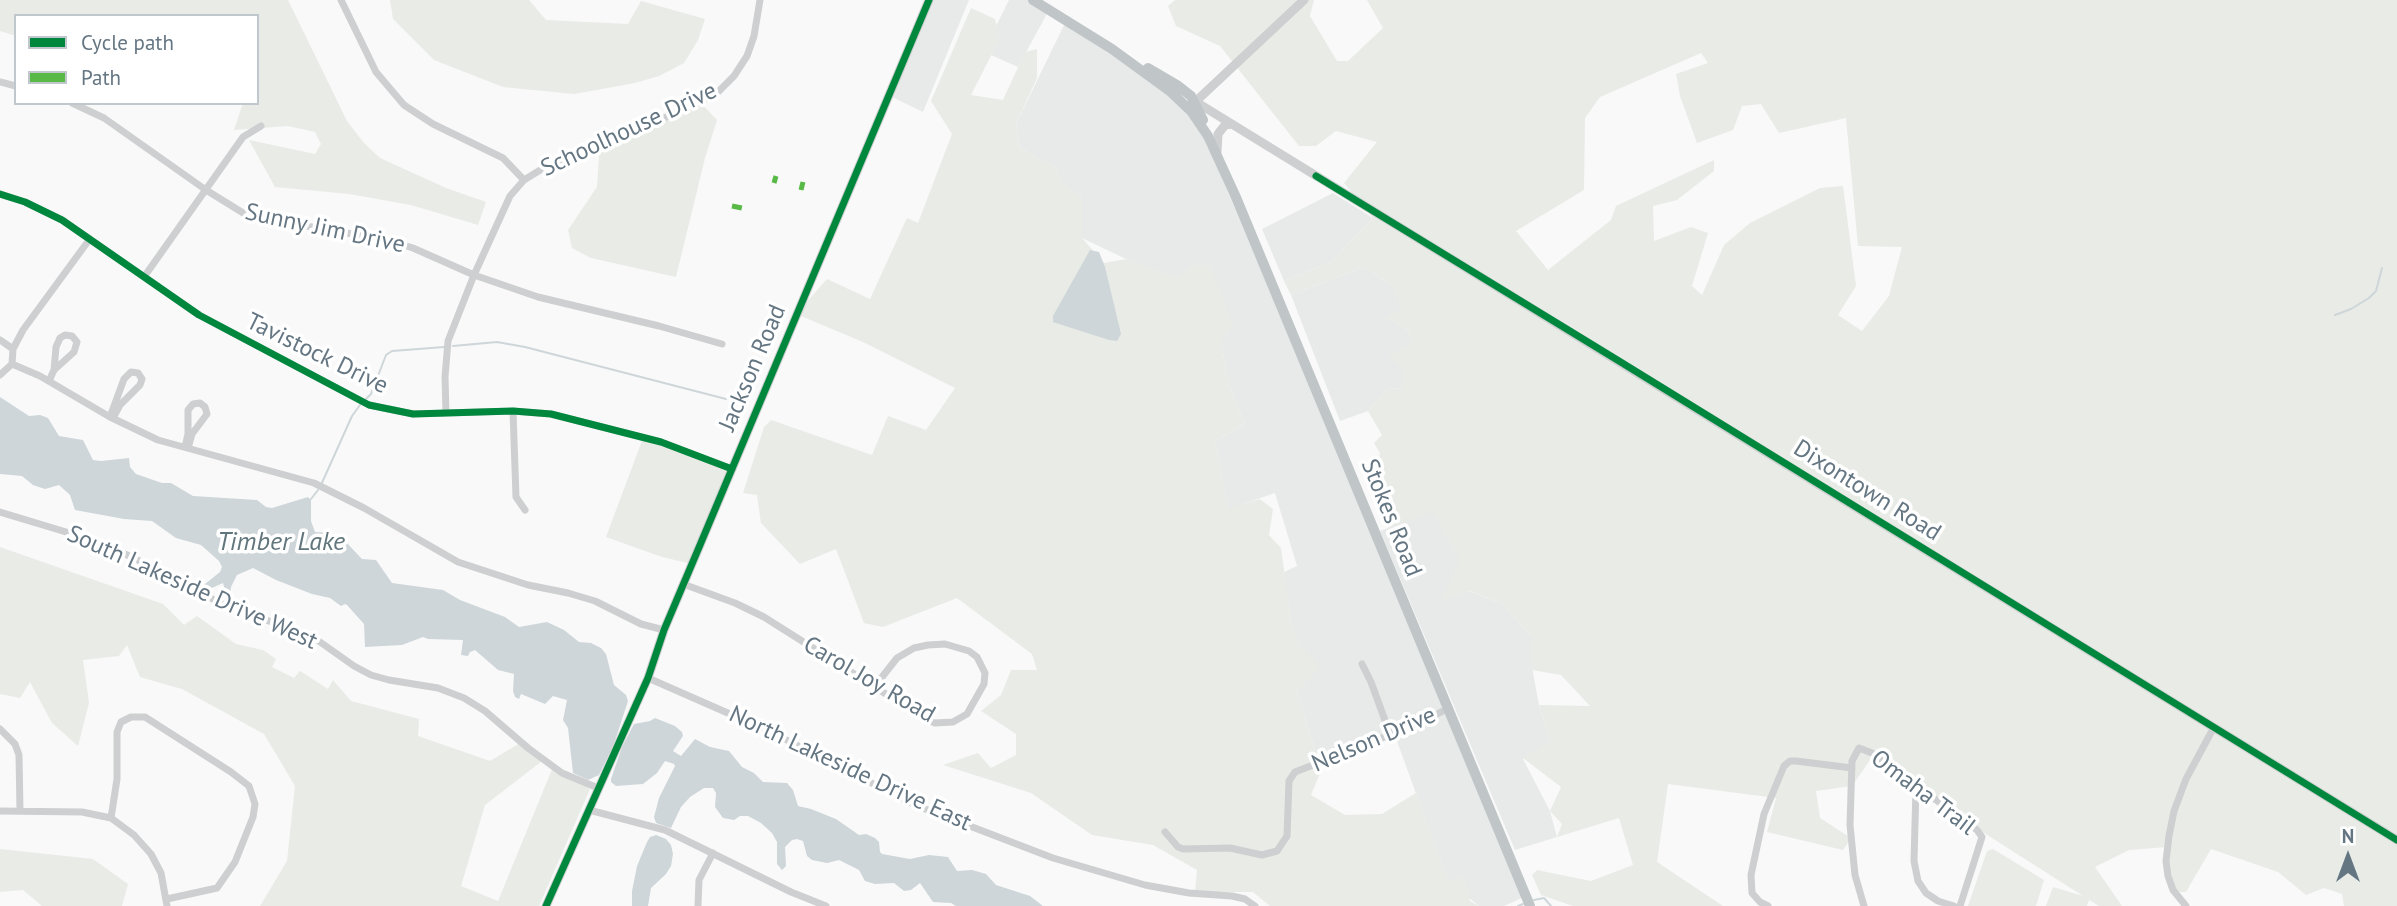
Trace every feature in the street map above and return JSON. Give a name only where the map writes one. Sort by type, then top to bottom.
[{"type":"main road","points":[[1033,0],[1177,85],[1192,105]]},
{"type":"main road","points":[[1112,49],[1192,105]]},
{"type":"main road","name":"Stokes Road","points":[[1192,105],[1219,158],[1530,906]]},
{"type":"street","points":[[341,0],[376,72],[404,105],[433,124],[503,158],[524,180]]},
{"type":"street","name":"Schoolhouse Drive","points":[[446,413],[448,341],[505,203],[524,180],[550,164],[691,107],[718,92],[734,76],[747,56],[754,36],[760,0]]},
{"type":"street","name":"Jackson Road","points":[[546,906],[648,678],[664,631],[929,0]]},
{"type":"street","points":[[1192,105],[1304,0]]},
{"type":"street","name":"Sunny Jim Drive","points":[[76,105],[104,118],[206,190],[248,216],[387,240],[538,297],[722,344]]},
{"type":"street","name":"Dixontown Road","points":[[1192,105],[1232,124],[2397,840]]},
{"type":"street","points":[[1219,158],[1216,143],[1218,134],[1225,125],[1232,124]]},
{"type":"street","points":[[144,277],[243,137],[261,126]]},
{"type":"street","name":"Tavistock Drive","points":[[0,194],[62,220],[199,315],[352,397],[378,408],[404,413],[513,411],[551,414],[652,440],[732,469]]},
{"type":"street","points":[[0,375],[12,364],[13,349],[41,303],[89,240]]},
{"type":"street","points":[[49,381],[54,370],[56,347],[60,338],[72,335],[77,342],[74,352],[54,370]]},
{"type":"street","points":[[0,340],[13,349]]},
{"type":"street","points":[[12,364],[158,440],[314,483],[364,508],[458,562],[528,585],[587,598],[640,624],[664,631]]},
{"type":"street","points":[[131,372],[138,373],[142,379],[140,386],[120,405],[112,417],[124,379],[131,372]]},
{"type":"street","points":[[200,403],[207,414],[192,434],[186,448],[188,410],[193,404],[200,403]]},
{"type":"street","points":[[513,411],[516,497],[525,510]]},
{"type":"street","name":"South Lakeside Drive West","points":[[0,512],[86,538],[132,556],[222,604],[313,638],[371,675],[444,690],[464,698],[485,711],[527,748],[562,773],[598,788]]},
{"type":"street","name":"Carol Joy Road","points":[[684,584],[764,617],[927,720],[943,723],[960,719],[967,714],[984,684],[985,673],[977,657],[969,651],[946,644],[921,646],[903,654],[892,663],[875,686]]},
{"type":"street","points":[[1362,664],[1390,734]]},
{"type":"street","name":"North Lakeside Drive East","points":[[648,678],[771,732],[915,805],[1053,858],[1138,883],[1189,893],[1239,897],[1255,906]]},
{"type":"street","name":"Nelson Drive","points":[[1165,832],[1183,849],[1230,848],[1262,855],[1277,851],[1287,836],[1289,782],[1292,775],[1422,722],[1447,709]]},
{"type":"street","points":[[0,811],[82,812],[111,818],[134,835],[151,854],[161,873],[167,902],[217,888],[235,862],[256,804],[249,786],[231,772],[145,717],[131,717],[121,722],[117,732],[117,779],[111,818]]},
{"type":"street","points":[[2186,906],[2173,890],[2168,876],[2166,861],[2169,836],[2174,811],[2186,779],[2214,727]]},
{"type":"street","points":[[0,729],[15,744],[19,755],[20,811]]},
{"type":"street","name":"Omaha Trail","points":[[1852,768],[1853,756],[1859,748],[1868,751],[1977,830],[1982,837],[1981,843],[1961,906]]},
{"type":"street","points":[[1768,906],[1756,898],[1751,881],[1759,833],[1774,785],[1784,766],[1790,761],[1852,768],[1850,825],[1855,875],[1864,906]]},
{"type":"street","points":[[1916,787],[1914,861],[1918,881],[1926,892],[1938,901],[1954,906]]},
{"type":"street","points":[[589,810],[661,829],[791,892],[826,906]]},
{"type":"street","points":[[698,906],[699,880],[713,853]]},
{"type":"shaded area","points":[[0,0],[288,0],[347,121],[364,143],[380,158],[446,188],[486,202],[478,225],[411,205],[349,194],[275,187],[249,140],[315,154],[321,144],[315,132],[288,126],[234,130],[242,105],[259,105],[259,14],[14,14],[14,35],[0,31]]},
{"type":"shaded area","points":[[390,0],[529,0],[546,20],[628,24],[641,1],[705,19],[698,40],[684,63],[659,76],[635,83],[574,94],[503,87],[434,60],[393,19]]},
{"type":"shaded area","points":[[924,0],[969,0],[923,112],[888,95]]},
{"type":"shaded area","points":[[1009,0],[1033,0],[1049,10],[1018,67],[991,55],[999,40],[996,26]]},
{"type":"shaded area","points":[[1175,0],[1314,0],[1310,16],[1337,61],[1348,61],[1383,28],[1367,0],[2397,0],[2397,906],[2344,906],[2342,894],[2324,888],[2306,895],[2278,872],[2211,849],[2186,892],[2174,892],[2167,847],[2129,850],[2095,867],[2122,906],[2099,906],[2089,900],[2087,906],[2046,906],[2053,887],[2083,896],[1981,831],[1877,750],[1852,786],[1816,791],[1820,818],[1851,838],[1843,850],[1767,832],[1776,798],[1668,784],[1657,862],[1723,906],[1573,906],[1541,895],[1532,875],[1537,870],[1591,881],[1633,865],[1619,818],[1557,837],[1562,824],[1550,811],[1561,787],[1523,758],[1550,741],[1539,705],[1590,706],[1561,675],[1532,670],[1532,637],[1502,604],[1470,591],[1441,602],[1459,560],[1434,512],[1388,528],[1372,491],[1380,453],[1374,443],[1382,435],[1368,411],[1387,389],[1402,388],[1405,371],[1388,356],[1412,344],[1408,330],[1384,317],[1401,311],[1393,286],[1364,267],[1291,295],[1284,281],[1331,262],[1373,218],[1344,183],[1377,142],[1336,131],[1316,146],[1299,146],[1220,46],[1176,26],[1168,6]],"holes":[[[1701,53],[1708,63],[1676,74],[1680,96],[1697,143],[1733,130],[1742,106],[1761,104],[1779,133],[1846,118],[1858,246],[1902,247],[1889,296],[1862,331],[1838,315],[1856,286],[1843,186],[1820,188],[1750,223],[1724,245],[1702,295],[1692,286],[1708,233],[1691,227],[1654,241],[1653,206],[1677,200],[1714,171],[1714,160],[1616,206],[1611,220],[1548,270],[1516,231],[1584,190],[1585,118],[1600,97]]]},
{"type":"shaded area","points":[[971,8],[995,19],[999,40],[971,95],[1003,100],[1025,52],[1037,49],[1037,78],[1016,124],[1020,147],[1056,168],[1062,184],[1082,197],[1082,238],[1104,263],[1126,259],[1178,278],[1195,265],[1210,265],[1233,324],[1221,341],[1229,386],[1245,424],[1215,441],[1228,508],[1260,499],[1273,509],[1269,535],[1281,548],[1291,620],[1300,646],[1321,667],[1297,691],[1321,771],[1311,795],[1345,815],[1382,814],[1416,793],[1448,880],[1465,876],[1470,901],[1479,906],[1270,906],[1253,892],[1195,892],[1197,870],[1153,845],[1092,835],[1031,793],[943,765],[978,753],[991,768],[1016,755],[1016,734],[981,711],[1001,695],[1011,670],[1037,670],[1032,654],[957,598],[883,627],[864,623],[836,549],[800,564],[761,523],[757,495],[743,493],[764,427],[771,420],[872,455],[888,416],[926,430],[955,388],[863,342],[796,314],[827,279],[870,299],[907,218],[918,223],[952,134],[931,101]]},
{"type":"shaded area","points":[[1066,21],[1112,49],[1197,119],[1526,896],[1504,906],[1479,906],[1448,881],[1394,733],[1319,764],[1297,691],[1320,667],[1299,646],[1291,620],[1284,572],[1297,566],[1275,493],[1228,509],[1215,441],[1245,424],[1229,386],[1221,341],[1195,265],[1178,279],[1082,238],[1082,197],[1062,184],[1056,168],[1020,147],[1016,124]]},
{"type":"shaded area","points":[[700,102],[717,120],[676,277],[591,258],[572,248],[568,230],[597,187],[600,142]]},
{"type":"shaded area","points":[[1333,193],[1373,218],[1331,262],[1284,281],[1262,229]]},
{"type":"shaded area","points":[[1364,267],[1393,286],[1402,311],[1385,317],[1408,330],[1412,344],[1402,388],[1387,389],[1368,411],[1340,421],[1291,295]]},
{"type":"shaded area","points":[[643,438],[732,469],[692,564],[662,557],[606,537]]},
{"type":"shaded area","points":[[1434,511],[1460,560],[1442,601],[1469,591],[1502,604],[1532,637],[1532,667],[1539,705],[1550,741],[1523,759],[1550,811],[1557,837],[1515,850],[1380,531]]},
{"type":"shaded area","points":[[0,547],[163,604],[184,625],[197,616],[236,644],[263,650],[276,659],[272,667],[294,678],[300,671],[328,689],[333,680],[351,701],[419,719],[418,736],[490,761],[520,743],[542,761],[485,805],[461,886],[498,901],[553,767],[590,789],[539,906],[260,906],[287,861],[295,786],[264,734],[182,689],[140,677],[127,645],[119,656],[83,660],[89,703],[78,746],[52,723],[30,682],[20,698],[0,694]]},
{"type":"shaded area","points":[[0,849],[93,859],[128,884],[122,906],[42,906],[23,890],[0,892]]},
{"type":"shaded area","points":[[1993,849],[2044,880],[2036,906],[1968,906],[1987,851]]},
{"type":"water","points":[[1090,250],[1099,252],[1105,267],[1121,334],[1117,341],[1053,322],[1053,316]]},
{"type":"water","name":"Timber Lake","points":[[0,397],[29,416],[40,415],[48,418],[59,436],[83,440],[93,460],[129,458],[130,467],[136,474],[162,483],[171,483],[193,496],[257,500],[272,508],[308,497],[311,500],[311,521],[315,532],[332,533],[343,539],[362,559],[376,560],[392,583],[443,590],[460,600],[505,617],[519,627],[547,622],[564,630],[579,642],[591,643],[601,648],[606,654],[614,685],[626,695],[628,701],[614,744],[599,775],[588,780],[573,773],[568,728],[563,720],[567,700],[553,696],[545,704],[521,694],[519,699],[515,697],[514,674],[498,670],[475,650],[468,656],[461,655],[463,640],[423,637],[402,645],[365,647],[364,624],[347,605],[341,606],[330,598],[276,580],[253,568],[237,575],[228,600],[223,583],[205,591],[200,588],[220,572],[222,567],[201,545],[176,538],[152,521],[75,510],[70,495],[59,485],[45,489],[33,485],[22,476],[0,474]]},
{"type":"water","points":[[655,718],[675,726],[682,732],[683,736],[673,751],[681,756],[695,739],[710,747],[729,751],[742,767],[763,782],[787,783],[793,790],[798,806],[836,819],[859,835],[866,834],[875,838],[882,854],[910,859],[929,855],[948,857],[957,871],[972,870],[986,874],[996,885],[1030,896],[1043,906],[956,906],[933,902],[920,883],[911,890],[904,891],[894,883],[875,884],[865,881],[859,870],[839,860],[827,863],[812,860],[807,856],[803,841],[797,839],[785,847],[786,866],[782,870],[777,864],[777,842],[772,833],[748,816],[740,816],[734,820],[723,818],[715,807],[716,793],[713,788],[704,788],[690,797],[681,807],[671,828],[656,823],[654,817],[659,798],[674,764],[665,761],[657,773],[643,784],[616,786],[611,782],[622,747],[634,724]]},
{"type":"water","points":[[656,835],[666,839],[671,845],[671,866],[651,888],[648,906],[632,906],[637,866],[650,837]]},
{"type":"waterway","points":[[2335,315],[2369,298],[2376,291],[2382,268]]},
{"type":"waterway","points":[[453,346],[497,342],[525,347],[726,399]]},
{"type":"waterway","points":[[366,399],[371,394],[386,355],[392,351],[444,347]]},
{"type":"waterway","points":[[321,485],[352,416],[360,405]]},
{"type":"waterway","points":[[311,499],[318,490]]},
{"type":"waterway","points":[[1534,900],[1544,898],[1551,906]]},
{"type":"waterway","points":[[1518,906],[1523,904]]},
{"type":"marked path","points":[[774,183],[776,176]]},
{"type":"marked path","points":[[801,190],[803,182]]},
{"type":"marked path","points":[[732,206],[742,208]]},
{"type":"cycle path","points":[[546,906],[648,678],[664,630],[929,0]]},
{"type":"cycle path","points":[[1316,176],[2397,840]]},
{"type":"cycle path","points":[[0,194],[25,202],[62,220],[199,315],[369,405],[413,414],[513,411],[551,414],[661,442],[732,469]]}]
